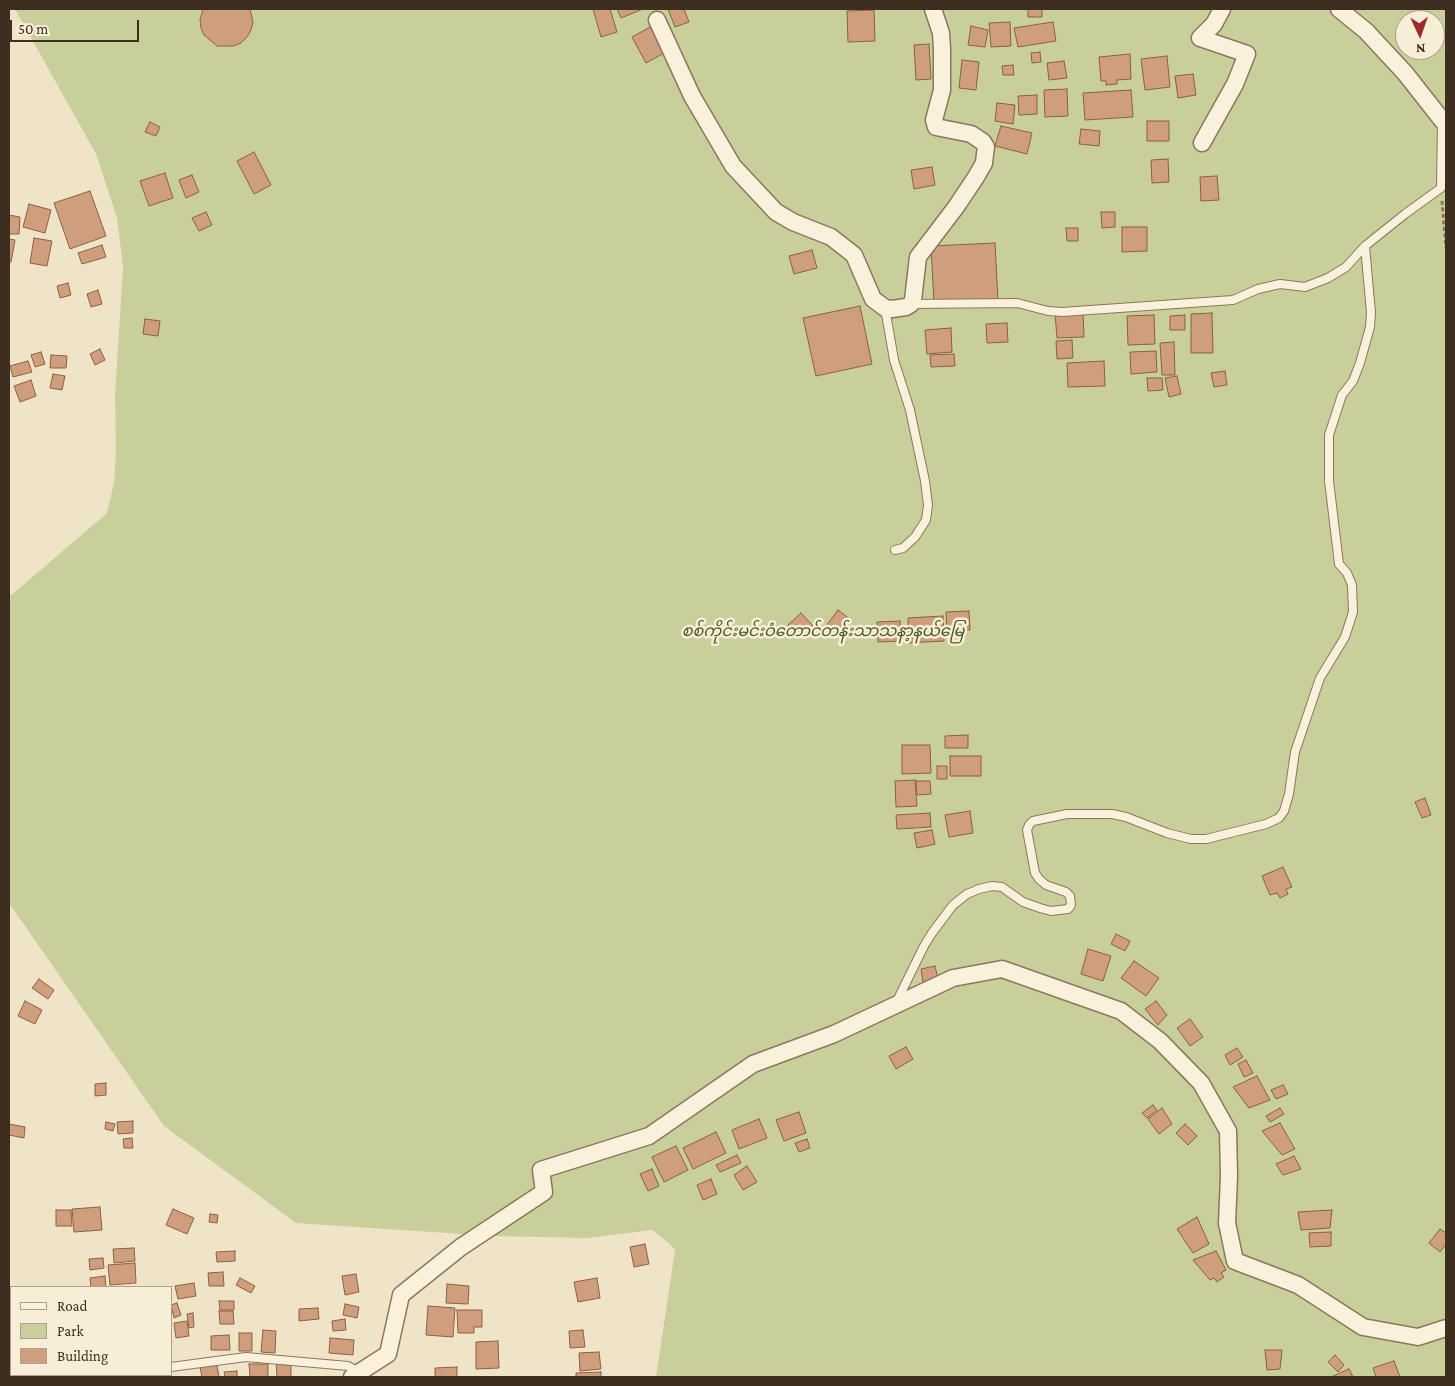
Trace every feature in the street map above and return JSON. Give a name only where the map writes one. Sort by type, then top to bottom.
[{"type":"street","points":[[658,20],[692,96],[733,166],[776,212],[793,222],[831,237],[854,255],[873,299],[885,308],[906,307],[911,304],[918,257],[956,207],[984,163],[986,147],[983,142],[972,134],[936,127],[934,120],[942,90],[942,49],[941,33],[933,9]]},
{"type":"street","points":[[1202,143],[1235,84],[1247,54],[1200,38],[1214,24],[1222,9]]},
{"type":"street","points":[[1339,9],[1366,31],[1405,73],[1444,121]]},
{"type":"street","points":[[356,1375],[388,1354],[401,1295],[461,1247],[544,1192],[541,1170],[649,1136],[753,1064],[834,1034],[953,978],[1002,969],[1121,1011],[1160,1041],[1201,1083],[1228,1132],[1227,1223],[1235,1261],[1298,1284],[1363,1327],[1418,1337],[1446,1328]]},
{"type":"lane","points":[[911,304],[1018,303],[1030,305],[1048,312],[1062,312],[1232,300],[1258,289],[1280,284],[1305,287],[1328,278],[1346,268],[1365,246],[1441,188],[1444,121]]},
{"type":"lane","points":[[895,1005],[932,933],[953,905],[967,894],[992,886],[1002,888],[1024,902],[1051,911],[1068,909],[1071,905],[1070,896],[1066,892],[1046,885],[1035,872],[1027,830],[1033,821],[1067,814],[1112,814],[1126,816],[1167,833],[1191,840],[1206,839],[1266,824],[1279,818],[1284,811],[1289,794],[1295,752],[1320,678],[1345,637],[1353,612],[1352,585],[1347,573],[1339,564],[1329,481],[1330,435],[1342,395],[1353,381],[1360,363],[1370,327],[1371,313],[1365,246]]},
{"type":"lane","points":[[885,308],[894,360],[910,410],[926,481],[928,505],[926,520],[915,537],[902,548],[895,550]]},
{"type":"lane","points":[[172,1367],[246,1357],[348,1366],[356,1375]]},
{"type":"path","points":[[1441,188],[1446,248]]},
{"type":"green space","name":"စစ်ကိုင်းမင်းဝံတောင်တန်းသာသနာ့နယ်မြေ","points":[[15,9],[1446,9],[1446,1377],[656,1377],[675,1250],[652,1230],[588,1238],[492,1236],[296,1223],[164,1126],[9,903],[9,597],[107,513],[114,483],[116,451],[115,395],[123,266],[117,218],[96,154]]},
{"type":"building","points":[[203,9],[250,9],[253,22],[251,30],[241,43],[233,46],[217,46],[204,35],[201,28],[200,20]]},
{"type":"building","points":[[593,9],[610,9],[617,32],[601,37]]},
{"type":"building","points":[[617,9],[643,9],[621,18]]},
{"type":"building","points":[[668,9],[684,9],[689,22],[675,27]]},
{"type":"building","points":[[1028,9],[1042,9],[1042,17],[1028,17]]},
{"type":"building","points":[[874,10],[875,41],[848,42],[847,11]]},
{"type":"building","points":[[1010,22],[1011,46],[991,47],[989,23]]},
{"type":"building","points":[[1053,22],[1056,41],[1018,47],[1014,28]]},
{"type":"building","points":[[654,25],[668,51],[646,63],[632,37]]},
{"type":"building","points":[[971,26],[988,30],[985,47],[968,45]]},
{"type":"building","points":[[929,44],[931,79],[916,80],[914,45]]},
{"type":"building","points":[[1040,52],[1041,62],[1032,63],[1031,53]]},
{"type":"building","points":[[1130,54],[1131,79],[1117,80],[1117,84],[1106,85],[1106,81],[1101,81],[1099,57]]},
{"type":"building","points":[[1167,56],[1170,87],[1145,90],[1141,59]]},
{"type":"building","points":[[962,60],[979,62],[976,90],[959,88]]},
{"type":"building","points":[[1064,61],[1067,78],[1049,80],[1047,63]]},
{"type":"building","points":[[1013,65],[1014,75],[1003,75],[1002,66]]},
{"type":"building","points":[[1193,74],[1196,95],[1178,98],[1175,76]]},
{"type":"building","points":[[1067,89],[1068,116],[1045,117],[1044,90]]},
{"type":"building","points":[[1131,90],[1133,117],[1085,120],[1083,93]]},
{"type":"building","points":[[1037,95],[1037,114],[1019,115],[1018,96]]},
{"type":"building","points":[[997,103],[1015,105],[1013,124],[995,121]]},
{"type":"building","points":[[1147,121],[1169,121],[1169,141],[1147,141]]},
{"type":"building","points":[[150,122],[160,127],[156,136],[145,132]]},
{"type":"building","points":[[1001,126],[1032,133],[1027,154],[995,146]]},
{"type":"building","points":[[1081,129],[1100,131],[1099,146],[1079,144]]},
{"type":"building","points":[[254,152],[271,185],[254,194],[237,161]]},
{"type":"building","points":[[1168,159],[1169,182],[1152,183],[1151,160]]},
{"type":"building","points":[[932,167],[935,185],[914,189],[911,170]]},
{"type":"building","points":[[165,173],[173,198],[149,206],[140,181]]},
{"type":"building","points":[[192,175],[199,192],[186,198],[179,180]]},
{"type":"building","points":[[1217,176],[1219,200],[1201,201],[1200,177]]},
{"type":"building","points":[[90,191],[106,236],[70,249],[54,203]]},
{"type":"building","points":[[29,204],[51,210],[45,233],[23,227]]},
{"type":"building","points":[[206,212],[212,225],[199,231],[192,218]]},
{"type":"building","points":[[1101,212],[1115,212],[1115,227],[1102,228]]},
{"type":"building","points":[[9,215],[20,217],[19,234],[9,234]]},
{"type":"building","points":[[1122,227],[1147,227],[1147,251],[1122,252]]},
{"type":"building","points":[[1066,228],[1078,228],[1078,241],[1067,241]]},
{"type":"building","points":[[34,238],[52,241],[47,266],[30,263]]},
{"type":"building","points":[[9,239],[15,240],[11,262],[9,262]]},
{"type":"building","points":[[995,243],[998,300],[934,303],[931,246]]},
{"type":"building","points":[[102,245],[106,257],[82,264],[78,253]]},
{"type":"building","points":[[812,250],[817,268],[794,274],[789,256]]},
{"type":"building","points":[[68,283],[71,295],[60,298],[57,286]]},
{"type":"building","points":[[98,290],[102,304],[91,307],[87,294]]},
{"type":"building","points":[[860,306],[872,364],[816,376],[803,318]]},
{"type":"building","points":[[1083,313],[1084,337],[1057,338],[1055,314]]},
{"type":"building","points":[[1212,313],[1213,353],[1191,353],[1191,314]]},
{"type":"building","points":[[1154,315],[1155,344],[1128,345],[1127,316]]},
{"type":"building","points":[[1185,315],[1185,330],[1170,330],[1170,316]]},
{"type":"building","points":[[145,319],[160,321],[158,336],[143,334]]},
{"type":"building","points":[[1007,323],[1008,342],[987,343],[986,324]]},
{"type":"building","points":[[951,328],[952,352],[927,354],[925,330]]},
{"type":"building","points":[[1072,340],[1073,358],[1057,359],[1056,341]]},
{"type":"building","points":[[1174,342],[1175,375],[1162,375],[1160,343]]},
{"type":"building","points":[[100,349],[105,360],[95,365],[90,354]]},
{"type":"building","points":[[1156,351],[1157,372],[1131,374],[1130,352]]},
{"type":"building","points":[[41,352],[45,364],[35,367],[31,355]]},
{"type":"building","points":[[954,354],[955,366],[931,367],[930,355]]},
{"type":"building","points":[[51,355],[67,356],[66,368],[50,368]]},
{"type":"building","points":[[28,361],[32,372],[13,377],[10,366]]},
{"type":"building","points":[[1104,361],[1105,386],[1068,387],[1067,363]]},
{"type":"building","points":[[1225,371],[1227,385],[1214,387],[1211,373]]},
{"type":"building","points":[[53,374],[65,376],[62,390],[50,388]]},
{"type":"building","points":[[1177,376],[1181,394],[1169,397],[1165,378]]},
{"type":"building","points":[[1147,378],[1162,378],[1163,390],[1148,391]]},
{"type":"building","points":[[31,380],[36,396],[20,402],[14,386]]},
{"type":"building","points":[[838,610],[851,620],[839,636],[826,626]]},
{"type":"building","points":[[969,611],[970,630],[947,630],[946,612]]},
{"type":"building","points":[[801,613],[813,626],[799,638],[788,625]]},
{"type":"building","points":[[943,616],[944,641],[909,643],[908,618]]},
{"type":"building","points":[[900,621],[901,641],[878,642],[877,622]]},
{"type":"building","points":[[968,735],[968,748],[945,748],[945,736]]},
{"type":"building","points":[[902,745],[930,745],[931,773],[902,774]]},
{"type":"building","points":[[950,756],[981,756],[981,776],[950,776]]},
{"type":"building","points":[[937,766],[947,766],[947,779],[937,779]]},
{"type":"building","points":[[915,780],[917,806],[896,807],[895,781]]},
{"type":"building","points":[[916,781],[930,781],[931,794],[917,795]]},
{"type":"building","points":[[1425,798],[1431,815],[1422,818],[1415,802]]},
{"type":"building","points":[[970,811],[973,833],[949,837],[945,815]]},
{"type":"building","points":[[930,813],[931,827],[897,829],[896,815]]},
{"type":"building","points":[[932,830],[935,844],[917,848],[914,833]]},
{"type":"building","points":[[1283,867],[1292,887],[1286,889],[1288,894],[1280,898],[1277,893],[1270,895],[1262,876]]},
{"type":"building","points":[[1116,934],[1130,941],[1125,951],[1111,944]]},
{"type":"building","points":[[1088,949],[1111,956],[1103,981],[1081,974]]},
{"type":"building","points":[[1134,961],[1159,978],[1146,996],[1121,978]]},
{"type":"building","points":[[935,966],[938,979],[923,982],[921,969]]},
{"type":"building","points":[[39,979],[54,990],[48,999],[32,988]]},
{"type":"building","points":[[25,1001],[42,1010],[35,1024],[18,1016]]},
{"type":"building","points":[[1156,1001],[1167,1015],[1158,1025],[1145,1009]]},
{"type":"building","points":[[1190,1019],[1203,1037],[1190,1046],[1177,1028]]},
{"type":"building","points":[[906,1047],[913,1059],[896,1069],[889,1056]]},
{"type":"building","points":[[1237,1048],[1243,1057],[1230,1065],[1225,1055]]},
{"type":"building","points":[[1246,1060],[1253,1073],[1244,1077],[1238,1064]]},
{"type":"building","points":[[1257,1076],[1270,1100],[1249,1108],[1233,1087]]},
{"type":"building","points":[[106,1083],[106,1095],[95,1096],[95,1084]]},
{"type":"building","points":[[1283,1085],[1288,1094],[1276,1099],[1271,1090]]},
{"type":"building","points":[[1153,1105],[1157,1110],[1147,1118],[1142,1113]]},
{"type":"building","points":[[1162,1108],[1172,1124],[1159,1134],[1148,1119]]},
{"type":"building","points":[[1280,1108],[1284,1114],[1270,1122],[1266,1116]]},
{"type":"building","points":[[799,1112],[806,1133],[784,1141],[776,1120]]},
{"type":"building","points":[[759,1119],[767,1138],[739,1149],[732,1130]]},
{"type":"building","points":[[133,1121],[133,1133],[118,1134],[117,1122]]},
{"type":"building","points":[[106,1122],[115,1124],[113,1131],[105,1129]]},
{"type":"building","points":[[1280,1123],[1295,1149],[1282,1155],[1262,1131]]},
{"type":"building","points":[[9,1124],[25,1127],[24,1138],[9,1135]]},
{"type":"building","points":[[1185,1124],[1197,1136],[1188,1145],[1176,1133]]},
{"type":"building","points":[[716,1132],[726,1153],[693,1169],[683,1148]]},
{"type":"building","points":[[132,1138],[133,1148],[124,1148],[123,1139]]},
{"type":"building","points":[[807,1139],[810,1148],[799,1152],[795,1143]]},
{"type":"building","points":[[676,1146],[688,1170],[664,1182],[652,1157]]},
{"type":"building","points":[[737,1155],[741,1163],[720,1172],[716,1165]]},
{"type":"building","points":[[1294,1156],[1301,1169],[1283,1175],[1276,1164]]},
{"type":"building","points":[[747,1166],[757,1182],[743,1190],[734,1175]]},
{"type":"building","points":[[652,1169],[659,1186],[648,1191],[640,1174]]},
{"type":"building","points":[[711,1179],[717,1194],[703,1200],[697,1185]]},
{"type":"building","points":[[100,1207],[102,1230],[74,1232],[72,1209]]},
{"type":"building","points":[[173,1209],[194,1218],[187,1234],[166,1225]]},
{"type":"building","points":[[56,1210],[71,1210],[72,1226],[56,1226]]},
{"type":"building","points":[[1332,1210],[1330,1228],[1301,1230],[1298,1212]]},
{"type":"building","points":[[210,1214],[218,1215],[217,1223],[209,1222]]},
{"type":"building","points":[[1197,1217],[1209,1244],[1193,1253],[1177,1229]]},
{"type":"building","points":[[1440,1229],[1446,1233],[1446,1244],[1440,1252],[1429,1243]]},
{"type":"building","points":[[1331,1232],[1331,1246],[1310,1247],[1309,1233]]},
{"type":"building","points":[[645,1244],[649,1264],[634,1267],[630,1247]]},
{"type":"building","points":[[134,1248],[135,1261],[114,1263],[113,1249]]},
{"type":"building","points":[[235,1251],[235,1261],[217,1262],[216,1252]]},
{"type":"building","points":[[1216,1251],[1226,1270],[1221,1273],[1224,1277],[1217,1282],[1214,1278],[1210,1280],[1193,1260]]},
{"type":"building","points":[[103,1258],[104,1268],[90,1270],[89,1259]]},
{"type":"building","points":[[135,1263],[136,1283],[110,1285],[108,1265]]},
{"type":"building","points":[[223,1272],[224,1286],[209,1286],[208,1273]]},
{"type":"building","points":[[356,1274],[359,1292],[345,1295],[342,1276]]},
{"type":"building","points":[[105,1276],[106,1286],[91,1286],[90,1278]]},
{"type":"building","points":[[240,1278],[255,1286],[251,1293],[236,1285]]},
{"type":"building","points":[[597,1278],[600,1298],[578,1302],[574,1282]]},
{"type":"building","points":[[194,1283],[196,1296],[178,1299],[175,1286]]},
{"type":"building","points":[[447,1284],[469,1286],[468,1304],[446,1303]]},
{"type":"building","points":[[219,1301],[234,1301],[234,1310],[220,1310]]},
{"type":"building","points":[[177,1303],[181,1315],[174,1318],[172,1305]]},
{"type":"building","points":[[345,1304],[359,1307],[357,1318],[343,1315]]},
{"type":"building","points":[[428,1306],[455,1308],[453,1337],[426,1335]]},
{"type":"building","points":[[318,1308],[319,1319],[299,1321],[299,1309]]},
{"type":"building","points":[[457,1310],[482,1310],[482,1327],[474,1327],[474,1333],[458,1333]]},
{"type":"building","points":[[219,1311],[233,1311],[234,1324],[220,1324]]},
{"type":"building","points":[[193,1313],[194,1327],[189,1328],[187,1314]]},
{"type":"building","points":[[345,1319],[346,1330],[333,1331],[332,1321]]},
{"type":"building","points":[[187,1321],[189,1336],[176,1338],[174,1323]]},
{"type":"building","points":[[263,1330],[276,1331],[275,1353],[261,1352]]},
{"type":"building","points":[[583,1330],[585,1347],[570,1348],[569,1331]]},
{"type":"building","points":[[239,1333],[252,1333],[252,1351],[239,1351]]},
{"type":"building","points":[[229,1335],[230,1350],[211,1350],[211,1336]]},
{"type":"building","points":[[330,1338],[354,1340],[353,1355],[329,1353]]},
{"type":"building","points":[[498,1341],[499,1368],[476,1369],[476,1342]]},
{"type":"building","points":[[1265,1350],[1282,1350],[1280,1369],[1267,1370]]},
{"type":"building","points":[[599,1352],[601,1369],[580,1371],[579,1353]]},
{"type":"building","points":[[1335,1355],[1344,1365],[1338,1372],[1328,1362]]},
{"type":"building","points":[[283,1360],[283,1365],[291,1365],[291,1377],[277,1377],[276,1361]]},
{"type":"building","points":[[1394,1361],[1400,1377],[1376,1377],[1373,1368]]},
{"type":"building","points":[[249,1364],[268,1364],[268,1377],[250,1377]]},
{"type":"building","points":[[217,1365],[219,1377],[202,1377],[200,1367]]},
{"type":"building","points":[[457,1367],[457,1377],[435,1377],[435,1368]]},
{"type":"building","points":[[1349,1369],[1353,1377],[1331,1377]]},
{"type":"building","points":[[237,1371],[237,1377],[225,1377],[224,1372]]},
{"type":"building","points":[[601,1372],[601,1377],[576,1377],[576,1373]]}]
